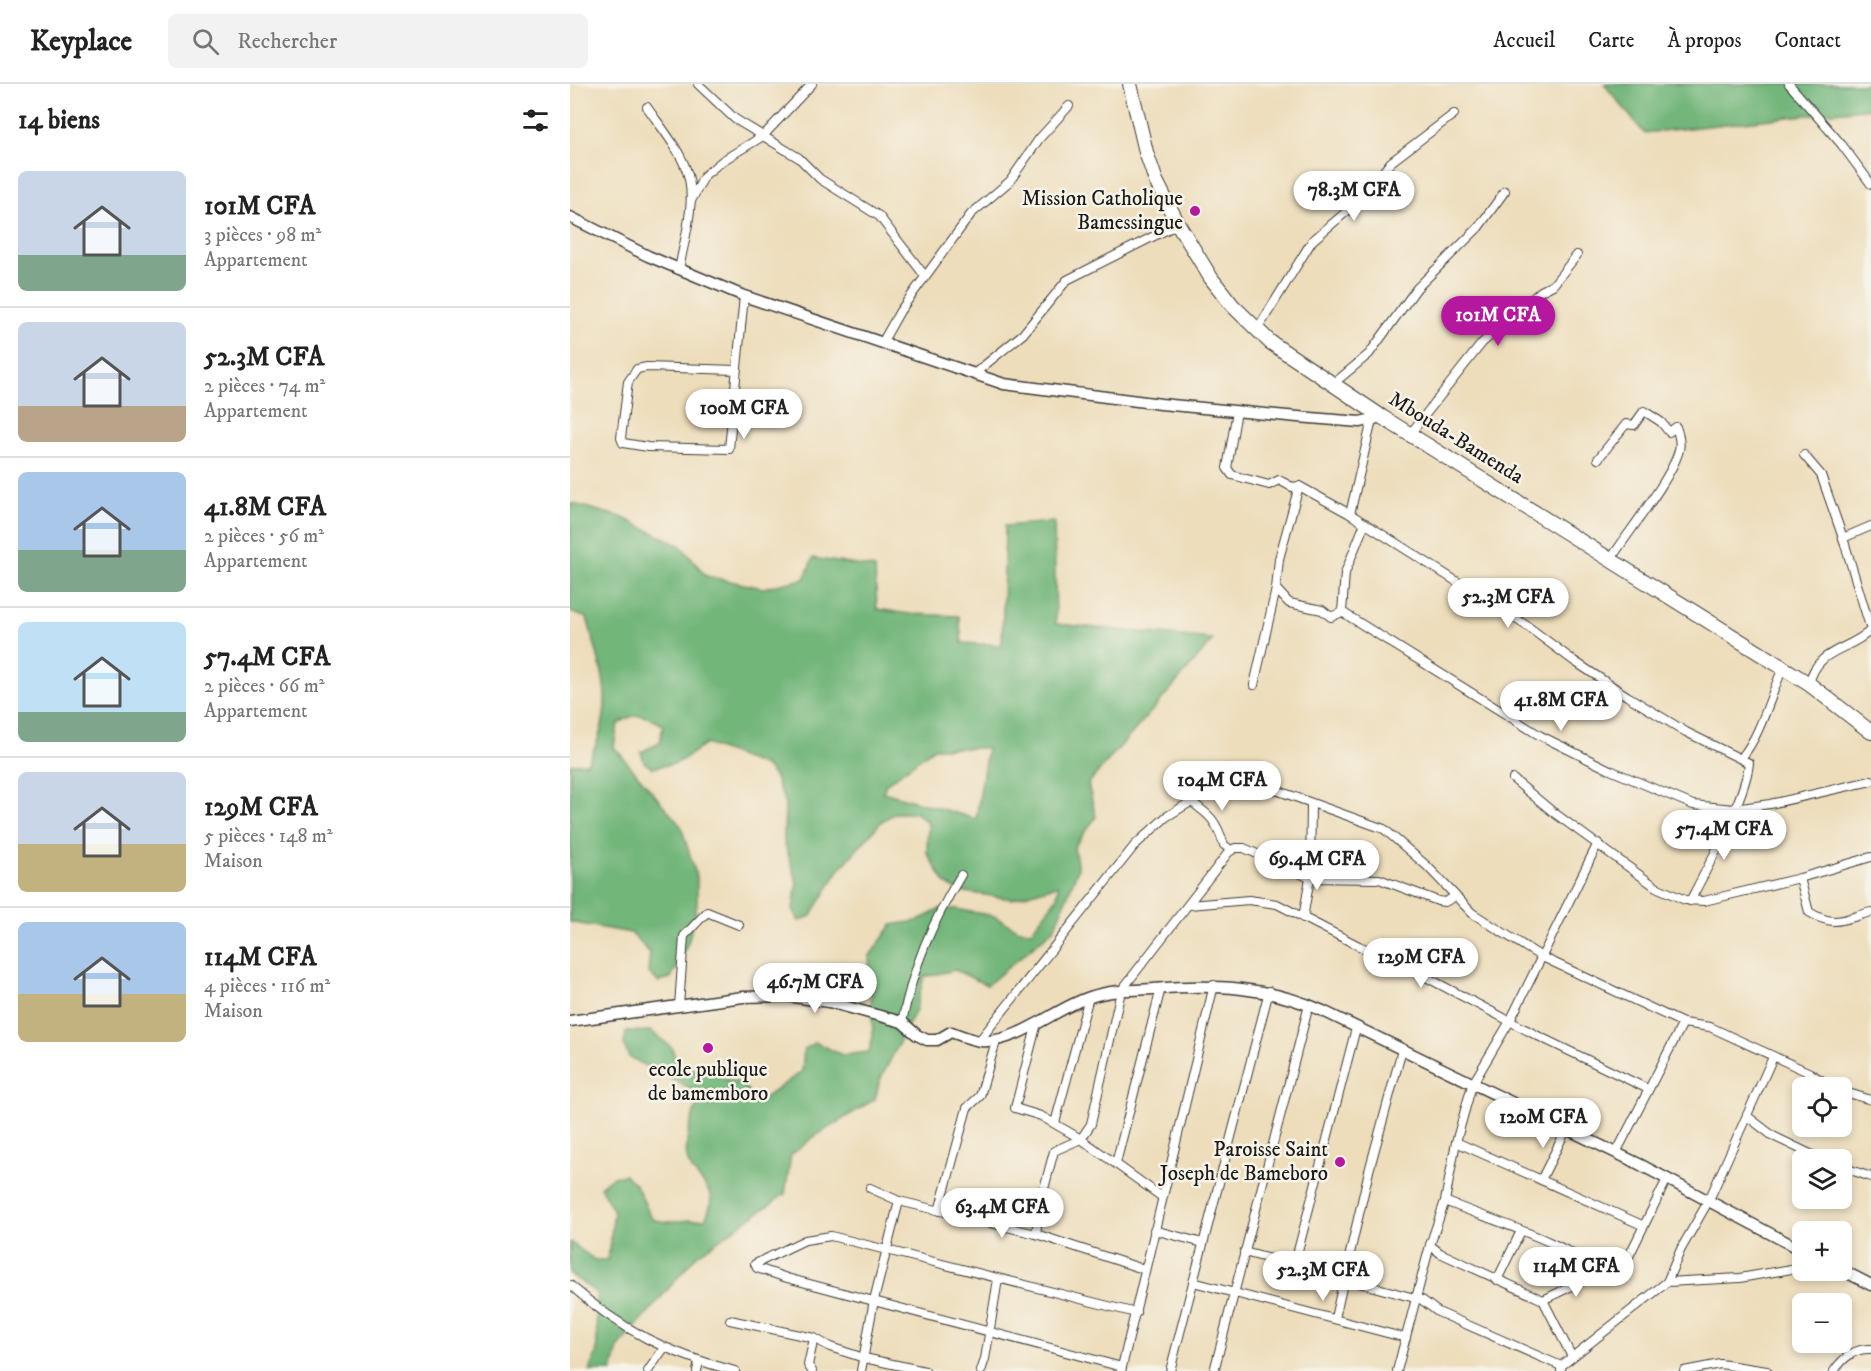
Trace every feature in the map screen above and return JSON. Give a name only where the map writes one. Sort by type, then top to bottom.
[{"type":"highway","name":"Mbouda-Bamenda","points":[[1130,84],[1152,171],[1178,224],[1211,278],[1270,342],[1334,384],[1377,419],[1410,434],[1809,684],[1871,732]]},
{"type":"street","points":[[698,84],[735,119],[799,158],[820,179],[879,216],[925,276]]},
{"type":"street","points":[[690,202],[705,176],[723,161],[763,136],[812,84]]},
{"type":"street","points":[[1789,84],[1842,145],[1871,184]]},
{"type":"street","points":[[882,343],[925,276],[971,214],[1010,181],[1040,139],[1069,106]]},
{"type":"street","points":[[647,107],[686,169],[690,202],[679,270]]},
{"type":"street","points":[[1257,330],[1312,241],[1360,200],[1391,162],[1454,114]]},
{"type":"street","points":[[1334,384],[1369,354],[1417,288],[1478,228],[1505,191]]},
{"type":"street","points":[[570,217],[679,270],[744,296],[1004,384],[1047,391],[1360,423],[1377,419],[1350,514]]},
{"type":"street","points":[[975,373],[1023,334],[1067,280],[1178,224]]},
{"type":"street","points":[[1410,434],[1482,343],[1541,291],[1553,285],[1577,255]]},
{"type":"street","points":[[735,370],[647,367],[637,369],[628,381],[621,438],[623,443],[648,447],[729,450],[744,296]]},
{"type":"street","points":[[1237,411],[1227,468],[1232,475],[1269,485],[1279,480],[1292,487],[1299,486],[1350,514],[1527,626],[1588,670],[1657,714],[1686,732],[1742,757],[1749,763],[1748,773],[1734,809],[1690,901]]},
{"type":"street","points":[[1598,459],[1626,424],[1634,425],[1644,411],[1660,422],[1669,432],[1676,427],[1679,434],[1680,444],[1674,463],[1611,559]]},
{"type":"street","points":[[1804,455],[1821,475],[1843,537],[1871,630],[1860,640],[1824,656],[1812,670],[1809,684]]},
{"type":"street","points":[[1254,685],[1275,589],[1279,559],[1299,486]]},
{"type":"street","points":[[1342,612],[1342,584],[1365,523]]},
{"type":"street","points":[[1843,537],[1871,526]]},
{"type":"street","points":[[1275,589],[1289,603],[1322,610],[1331,617],[1342,612]]},
{"type":"street","points":[[1342,612],[1552,742],[1694,805],[1734,809],[1770,804],[1871,781]]},
{"type":"street","points":[[1742,757],[1754,740],[1783,668]]},
{"type":"street","points":[[1513,779],[1553,812],[1656,887],[1677,898],[1690,901],[1704,901],[1800,878],[1871,857]]},
{"type":"street","points":[[979,1041],[1135,845],[1189,801],[1210,789],[1247,783],[1262,785],[1384,829],[1427,866],[1454,897],[1481,920],[1540,956],[1683,1023],[1710,1027],[1816,1077]]},
{"type":"street","points":[[1189,801],[1203,810],[1220,828],[1224,844],[1231,850]]},
{"type":"street","points":[[1303,918],[1310,878],[1311,804]]},
{"type":"street","points":[[1397,1371],[1430,1245],[1445,1201],[1456,1142],[1472,1084],[1510,1021],[1540,956],[1598,843]]},
{"type":"street","points":[[1036,1234],[1040,1204],[1054,1150],[1081,1138],[1091,1124],[1121,991],[1190,905],[1204,881],[1231,850],[1249,849],[1310,878],[1379,879],[1438,901],[1445,902],[1454,897]]},
{"type":"street","points":[[902,1022],[912,981],[926,940],[935,918],[962,875]]},
{"type":"street","points":[[1800,878],[1809,912],[1820,920],[1830,922],[1871,912]]},
{"type":"street","points":[[1190,905],[1257,900],[1277,904],[1648,1089]]},
{"type":"street","points":[[679,1006],[684,936],[707,912],[739,925]]},
{"type":"street","points":[[570,1021],[743,998],[786,996],[829,1002],[902,1022],[927,1040],[937,1040],[951,1032],[979,1041],[996,1041],[1089,997],[1121,991],[1214,985],[1269,991],[1309,1005],[1616,1153],[1792,1245]]},
{"type":"street","points":[[1136,1313],[998,1279],[887,1248],[820,1236],[789,1246],[755,1264],[757,1268],[788,1278],[990,1331],[1121,1369],[1136,1313],[1143,1269],[1214,985]]},
{"type":"street","points":[[1116,1163],[1161,988]]},
{"type":"street","points":[[1170,1371],[1269,991]]},
{"type":"street","points":[[1054,1123],[1089,997]]},
{"type":"street","points":[[1214,1371],[1309,1005]]},
{"type":"street","points":[[1037,1023],[1014,1106],[1018,1110],[1035,1113],[1081,1138],[1162,1197]]},
{"type":"street","points":[[1616,1153],[1683,1023]]},
{"type":"street","points":[[1294,1266],[1356,1028]]},
{"type":"street","points":[[939,1211],[967,1108],[980,1096],[996,1041]]},
{"type":"street","points":[[1335,1318],[1342,1280],[1402,1050]]},
{"type":"street","points":[[1244,1252],[1416,1299],[1438,1312],[1561,1368],[1667,1282],[1681,1249],[1709,1200],[1773,1057]]},
{"type":"street","points":[[1852,1094],[1871,1100]]},
{"type":"street","points":[[1747,1116],[1753,1123],[1799,1149]]},
{"type":"street","points":[[1541,1180],[1566,1130]]},
{"type":"street","points":[[1456,1142],[1642,1226]]},
{"type":"street","points":[[1852,1170],[1871,1177]]},
{"type":"street","points":[[1543,1300],[1612,1269],[1629,1256],[1642,1226],[1668,1179]]},
{"type":"street","points":[[870,1188],[899,1201],[1036,1234],[1143,1269]]},
{"type":"street","points":[[861,1371],[874,1300],[899,1201]]},
{"type":"street","points":[[1445,1201],[1562,1249],[1589,1263],[1599,1273]]},
{"type":"street","points":[[1154,1230],[1203,1243]]},
{"type":"street","points":[[1497,1280],[1521,1231]]},
{"type":"street","points":[[1430,1245],[1440,1253],[1543,1300],[1572,1357]]},
{"type":"street","points":[[1667,1282],[1740,1278],[1792,1269]]},
{"type":"street","points":[[1852,1275],[1871,1285]]},
{"type":"street","points":[[981,1371],[998,1279]]},
{"type":"street","points":[[1193,1282],[1406,1338]]},
{"type":"street","points":[[570,1285],[605,1315],[664,1348],[699,1362],[735,1371]]},
{"type":"street","points":[[730,1320],[814,1338],[830,1347],[864,1358],[925,1371]]},
{"type":"street","points":[[812,1371],[808,1365],[814,1338]]},
{"type":"street","points":[[648,1371],[664,1348]]},
{"type":"street","points":[[1834,1371],[1842,1360],[1851,1354],[1862,1349],[1871,1349]]},
{"type":"street","points":[[697,1371],[699,1362]]},
{"type":"street","points":[[1684,1371],[1720,1364],[1767,1371]]},
{"type":"green space","points":[[1604,84],[1871,84],[1871,108],[1644,133]]},
{"type":"green space","points":[[570,503],[621,517],[681,546],[706,576],[763,588],[804,579],[813,558],[875,568],[877,609],[909,614],[959,616],[962,643],[1002,645],[1005,526],[1054,522],[1056,624],[1213,639],[1088,784],[1096,817],[1074,847],[1078,869],[1054,929],[987,985],[955,970],[924,977],[915,1012],[880,1080],[875,1099],[815,1136],[791,1155],[785,1194],[697,1255],[618,1348],[612,1371],[589,1371],[597,1351],[596,1293],[570,1274],[570,1242],[595,1260],[608,1260],[614,1211],[600,1187],[612,1177],[625,1175],[636,1185],[652,1219],[665,1222],[705,1219],[711,1198],[709,1191],[690,1166],[686,1150],[688,1134],[701,1094],[629,1057],[624,1045],[626,1032],[651,1031],[672,1048],[676,1061],[687,1067],[740,1083],[759,1102],[802,1071],[804,1050],[815,1042],[842,1055],[869,1052],[873,1036],[869,957],[892,925],[917,921],[940,909],[956,909],[994,916],[1019,930],[1031,931],[1057,898],[1058,885],[1012,899],[958,891],[945,883],[927,853],[928,823],[916,813],[895,813],[882,821],[839,870],[811,916],[799,921],[793,909],[797,882],[784,842],[785,803],[774,776],[765,766],[706,744],[677,763],[652,768],[644,762],[641,752],[660,743],[663,725],[645,716],[630,717],[618,724],[614,747],[681,826],[697,878],[697,905],[688,943],[671,978],[658,982],[648,972],[650,953],[631,933],[570,922],[570,764],[587,763],[597,743],[605,708],[605,691],[587,618],[570,612]],"holes":[[[934,748],[987,748],[976,819],[883,792],[886,784]]]},
{"type":"place","name":"Mission Catholique Bamessingue","points":[[1195,211]]},
{"type":"place","name":"ecole publique de bamemboro","points":[[708,1048]]},
{"type":"place","name":"Paroisse Saint Joseph de Bameboro","points":[[1340,1162]]}]
